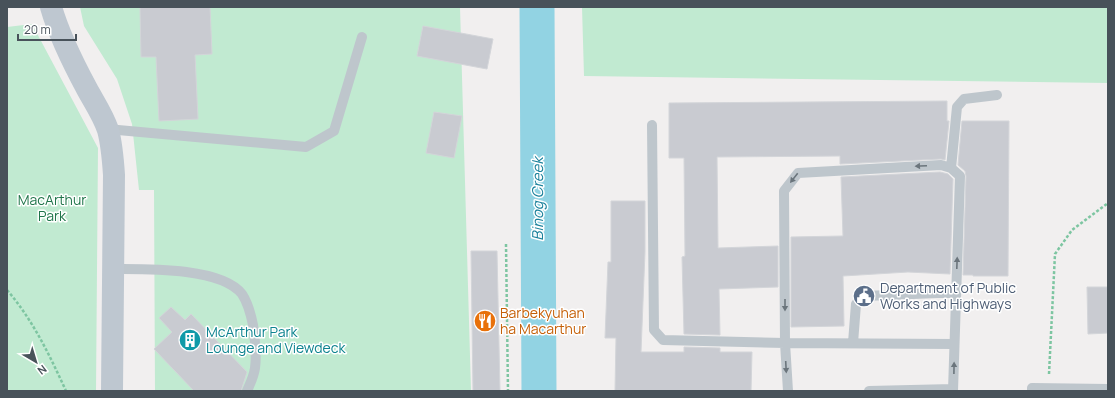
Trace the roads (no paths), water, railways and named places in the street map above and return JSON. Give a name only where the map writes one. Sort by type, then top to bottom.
[{"type":"main road","points":[[51,7],[71,56],[98,107],[107,129],[112,148],[114,175],[112,391]]},
{"type":"lane","points":[[107,129],[306,147],[334,131],[362,37]]},
{"type":"lane","points":[[952,168],[957,107],[964,99],[997,95]]},
{"type":"lane","points":[[652,125],[654,330],[663,340],[954,344]]},
{"type":"lane","points":[[788,391],[785,342],[784,191],[798,172],[941,165],[952,168],[960,176],[953,390],[869,391]]},
{"type":"lane","points":[[113,269],[146,269],[194,273],[211,276],[235,287],[242,294],[247,305],[256,346],[255,369],[247,391]]},
{"type":"lane","points":[[853,343],[856,304],[860,299],[866,296],[956,293]]},
{"type":"lane","points":[[1032,391],[1032,388],[1108,389]]},
{"type":"waterway","name":"Binog Creek","points":[[537,7],[539,391]]},
{"type":"place","name":"Department of Public Works and Highways","points":[[864,296]]},
{"type":"place","name":"Barbekyuhan ha Macarthur","points":[[485,321]]},
{"type":"place","name":"McArthur Park Lounge and Viewdeck","points":[[190,340]]},
{"type":"park label","name":"MacArthur Park","points":[[52,208]]}]
